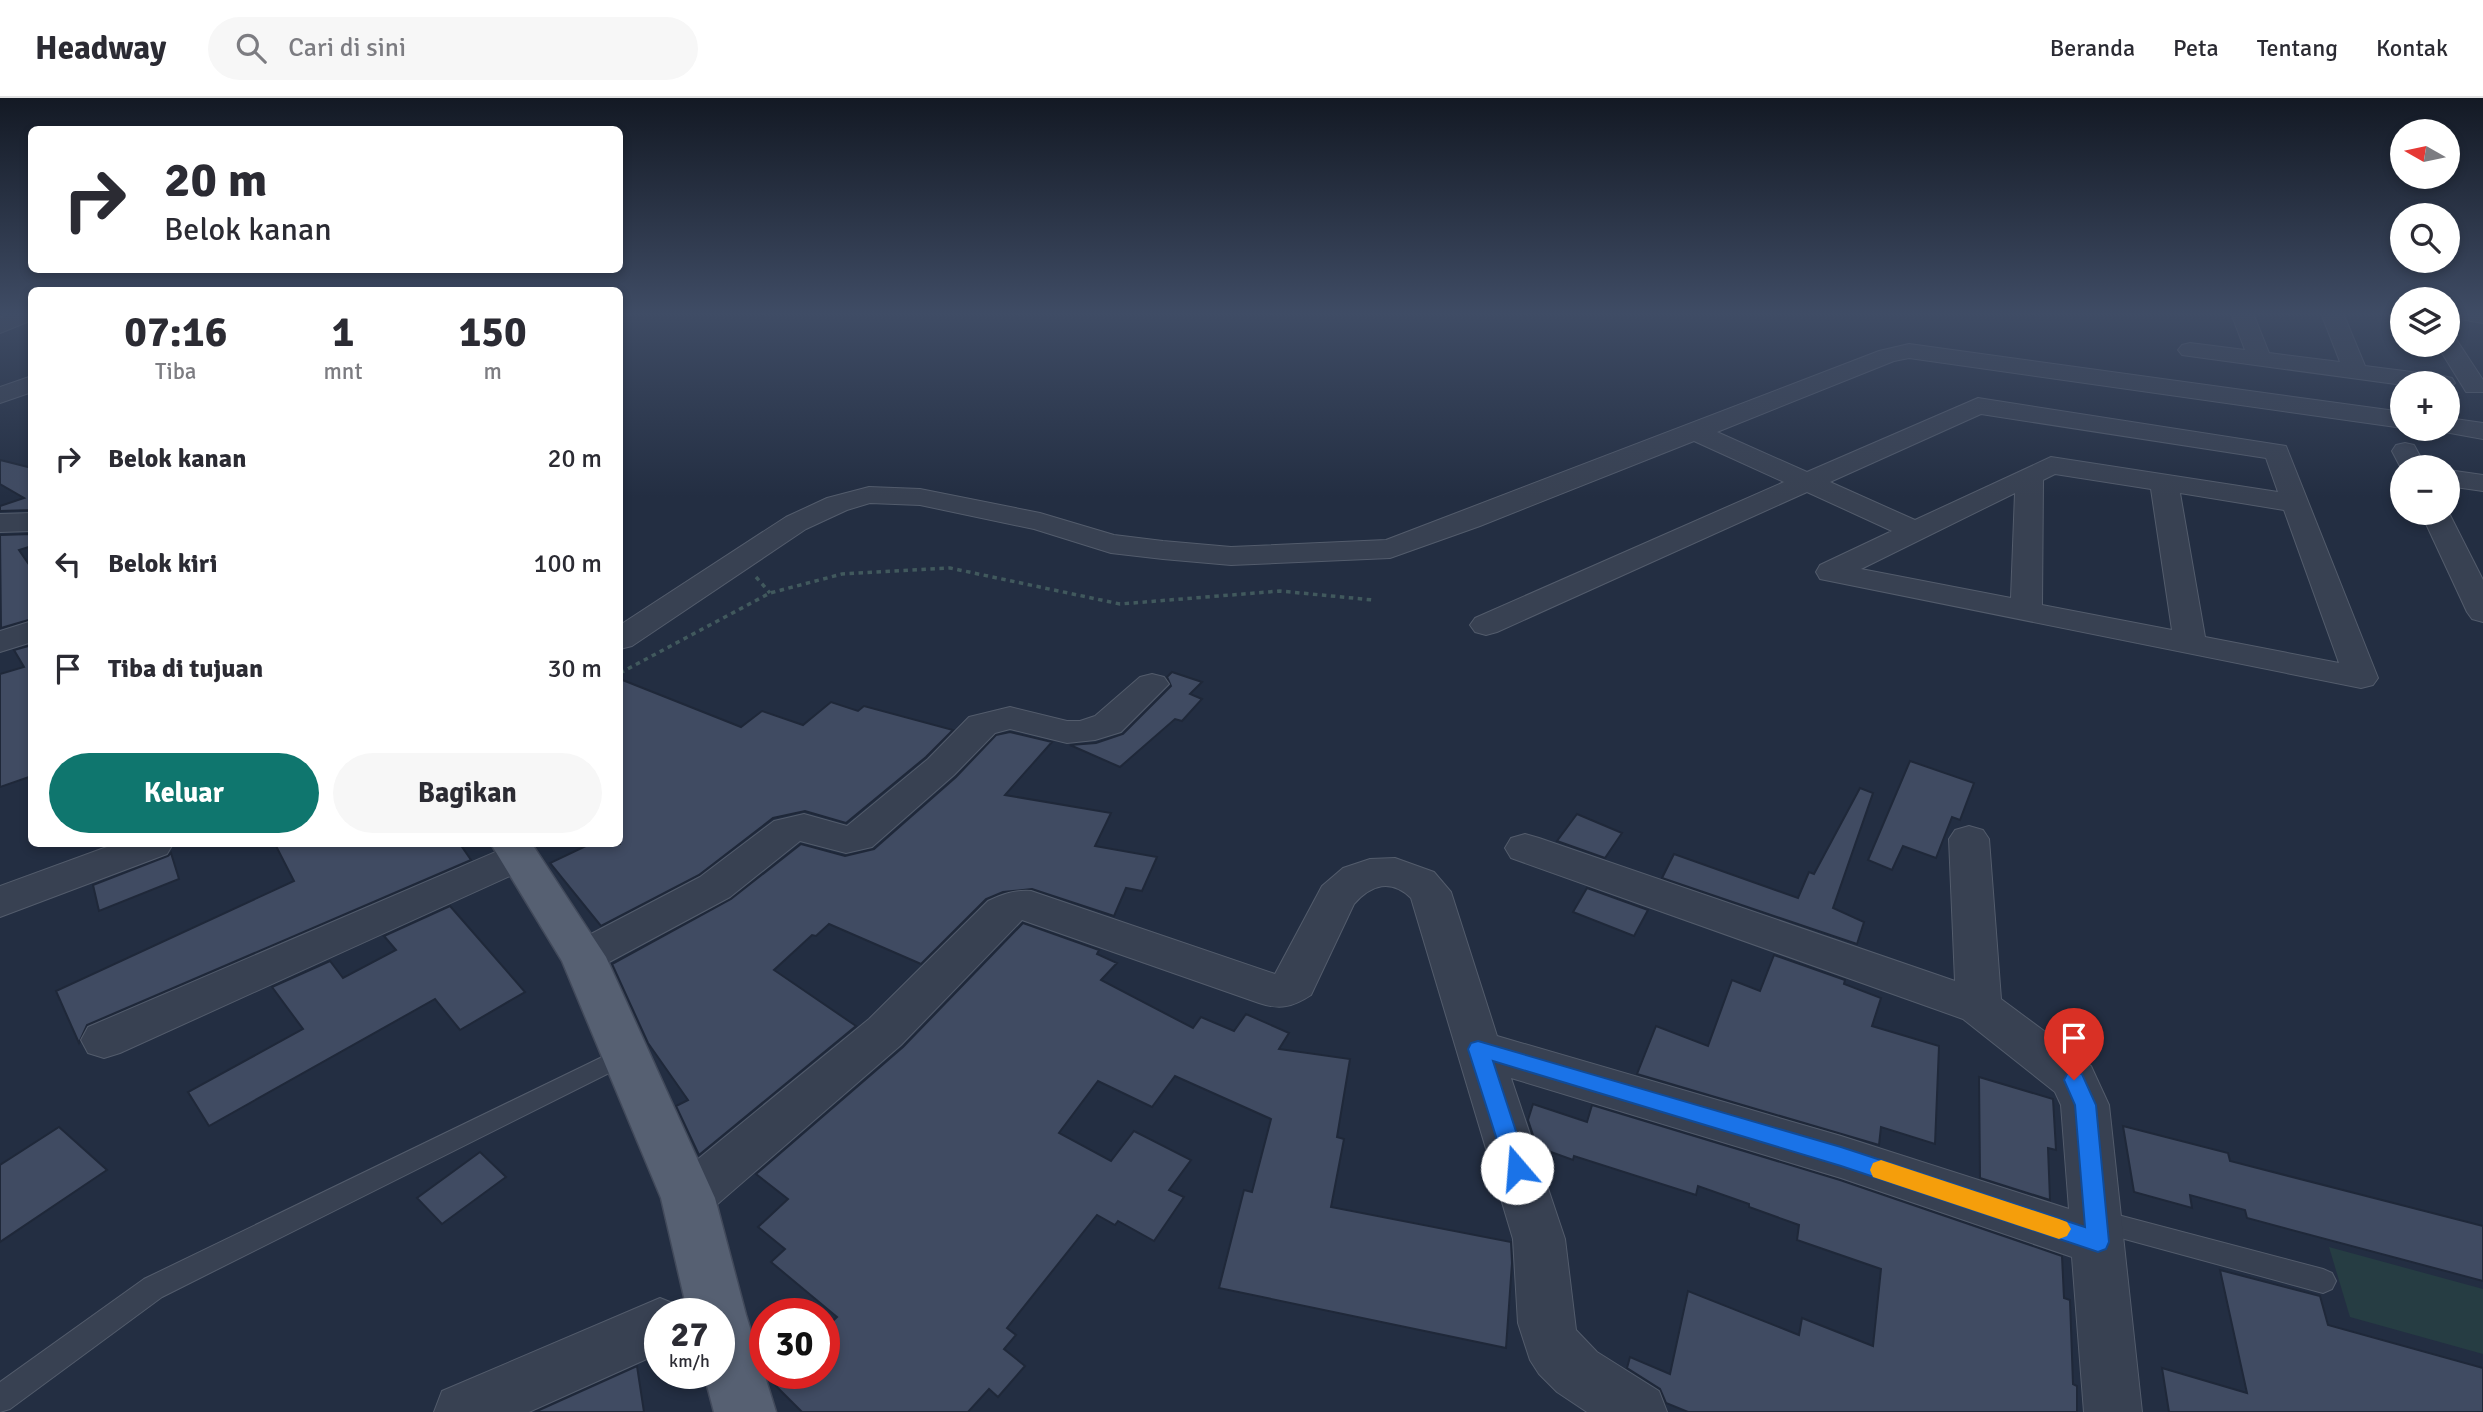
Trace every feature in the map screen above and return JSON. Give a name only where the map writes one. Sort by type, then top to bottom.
[{"type":"main road","points":[[514,850],[583,957],[688,1198],[706,1298]]},
{"type":"main road","points":[[735,1384],[745,1412]]},
{"type":"street","points":[[623,637],[796,523],[837,504],[869,495],[920,497],[1040,522],[1111,544],[1163,550],[1231,556],[1390,549],[1841,374]]},
{"type":"street","points":[[2076,374],[2390,418]]},
{"type":"street","points":[[0,375],[28,380]]},
{"type":"street","points":[[0,396],[28,383]]},
{"type":"street","points":[[2460,386],[2479,388]]},
{"type":"street","points":[[1486,625],[1978,406],[2277,452],[2296,503],[2361,678],[1831,572],[2051,465],[2296,503]]},
{"type":"street","points":[[2460,428],[2483,431]]},
{"type":"street","points":[[1696,432],[1915,531]]},
{"type":"street","points":[[2026,611],[2029,476]]},
{"type":"street","points":[[2460,480],[2483,483]]},
{"type":"street","points":[[2164,482],[2190,643]]},
{"type":"street","points":[[0,523],[28,522]]},
{"type":"street","points":[[2441,525],[2483,610]]},
{"type":"street","points":[[0,642],[28,632]]},
{"type":"street","points":[[583,957],[716,887],[788,830],[804,827],[846,840],[858,838],[941,767],[982,725],[1010,718],[1067,732],[1082,732],[1108,724],[1152,684]]},
{"type":"street","points":[[1969,839],[1979,1007]]},
{"type":"street","points":[[0,902],[145,847]]},
{"type":"street","points":[[1525,848],[1979,1007],[2064,1070],[2078,1086],[2085,1105],[2113,1412]]},
{"type":"street","points":[[104,1040],[514,850]]},
{"type":"street","points":[[688,1198],[885,1032],[1003,912],[1016,905],[1031,906],[1275,991],[1283,991],[1295,983],[1346,884],[1373,871],[1407,874],[1420,880],[1430,892],[1539,1239],[1550,1341],[1559,1355],[1577,1372],[1638,1412]]},
{"type":"street","points":[[1478,1049],[2097,1231]]},
{"type":"street","points":[[463,1412],[644,1332]]},
{"type":"lane","points":[[0,1399],[153,1288],[625,1055]]},
{"type":"lane","points":[[2097,1231],[2323,1281]]},
{"type":"path","points":[[623,671],[770,593],[842,574],[950,568],[1120,604],[1280,591],[1373,600]]},
{"type":"green space","points":[[2329,1247],[2483,1289],[2483,1354],[2350,1317]]},
{"type":"building","points":[[0,460],[28,467],[28,510],[0,511],[0,506],[24,498],[0,484]]},
{"type":"building","points":[[28,534],[28,547],[19,550],[28,563],[28,620],[1,628],[0,535]]},
{"type":"building","points":[[28,646],[28,777],[0,787],[0,674],[24,667],[14,650]]},
{"type":"building","points":[[1172,672],[1202,682],[1190,694],[1202,699],[1182,721],[1175,719],[1120,767],[1070,745],[1096,743],[1123,734],[1171,686],[1167,677]]},
{"type":"building","points":[[623,680],[741,727],[762,711],[803,725],[831,702],[858,711],[864,706],[953,730],[926,757],[846,823],[805,811],[773,818],[699,875],[601,926],[550,863],[584,847],[623,847]]},
{"type":"building","points":[[1010,732],[1052,742],[1005,795],[1111,813],[1095,846],[1157,857],[1142,891],[1126,888],[1114,916],[1032,889],[1003,892],[986,899],[921,964],[829,924],[816,936],[812,935],[774,970],[856,1026],[699,1155],[676,1106],[688,1100],[648,1043],[612,964],[731,899],[801,844],[845,856],[874,849],[956,777],[996,735]]},
{"type":"building","points":[[1910,761],[1974,783],[1960,820],[1952,817],[1936,858],[1903,846],[1892,870],[1868,860]]},
{"type":"building","points":[[1860,788],[1873,793],[1833,908],[1864,922],[1857,944],[1662,878],[1674,854],[1798,898],[1809,872],[1814,874]]},
{"type":"building","points":[[1577,814],[1622,833],[1605,858],[1557,841]]},
{"type":"building","points":[[277,847],[462,847],[471,860],[87,1025],[79,1043],[56,991],[294,881]]},
{"type":"building","points":[[171,853],[179,879],[99,911],[93,885]]},
{"type":"building","points":[[1587,888],[1648,910],[1634,936],[1573,912]]},
{"type":"building","points":[[450,906],[525,992],[460,1030],[435,999],[209,1126],[188,1092],[303,1029],[272,987],[330,961],[343,978],[396,950],[384,936]]},
{"type":"building","points":[[1023,923],[1099,950],[1097,954],[1117,963],[1101,980],[1193,1028],[1201,1017],[1234,1031],[1246,1014],[1289,1033],[1279,1049],[1350,1059],[1337,1137],[1344,1139],[1331,1207],[1511,1242],[1506,1348],[1219,1288],[1244,1190],[1252,1192],[1271,1119],[1175,1076],[1152,1107],[1098,1081],[1059,1133],[1111,1161],[1134,1131],[1191,1160],[1169,1190],[1184,1197],[1154,1241],[1118,1221],[1115,1225],[1097,1215],[1007,1328],[1016,1335],[1004,1349],[1025,1366],[998,1397],[989,1389],[968,1412],[802,1412],[779,1389],[840,1389],[840,1298],[814,1298],[771,1262],[785,1249],[758,1227],[788,1199],[756,1174],[903,1047]]},
{"type":"building","points":[[1774,955],[1845,980],[1844,984],[1881,998],[1872,1026],[1939,1046],[1935,1144],[1881,1127],[1879,1145],[1637,1074],[1656,1026],[1708,1046],[1732,980],[1760,991]]},
{"type":"building","points":[[1979,1077],[2053,1099],[2056,1150],[2048,1148],[2050,1200],[1980,1178]]},
{"type":"building","points":[[1533,1104],[1587,1122],[1592,1105],[1840,1180],[2062,1256],[2064,1298],[2070,1300],[2073,1384],[2077,1386],[2077,1412],[1688,1412],[1666,1403],[1660,1389],[1627,1368],[1630,1357],[1670,1374],[1688,1291],[1799,1335],[1802,1318],[1873,1346],[1881,1269],[1797,1240],[1799,1225],[1749,1207],[1749,1204],[1698,1186],[1696,1195],[1537,1147],[1528,1120]]},
{"type":"building","points":[[2123,1126],[2228,1153],[2230,1161],[2483,1226],[2483,1281],[2247,1218],[2245,1210],[2190,1195],[2192,1208],[2134,1192]]},
{"type":"building","points":[[59,1127],[107,1170],[0,1242],[0,1165]]},
{"type":"building","points":[[480,1152],[506,1177],[442,1224],[417,1198]]},
{"type":"building","points":[[2220,1270],[2320,1296],[2328,1325],[2483,1368],[2483,1412],[2169,1412],[2162,1368],[2247,1393]]},
{"type":"building","points":[[637,1366],[644,1412],[535,1412]]},
{"type":"slow traffic","points":[[1881,1170],[2059,1229]]},
{"type":"route","points":[[1517,1168],[1478,1049],[1841,1157],[2098,1242],[2085,1105],[2074,1080]]}]
